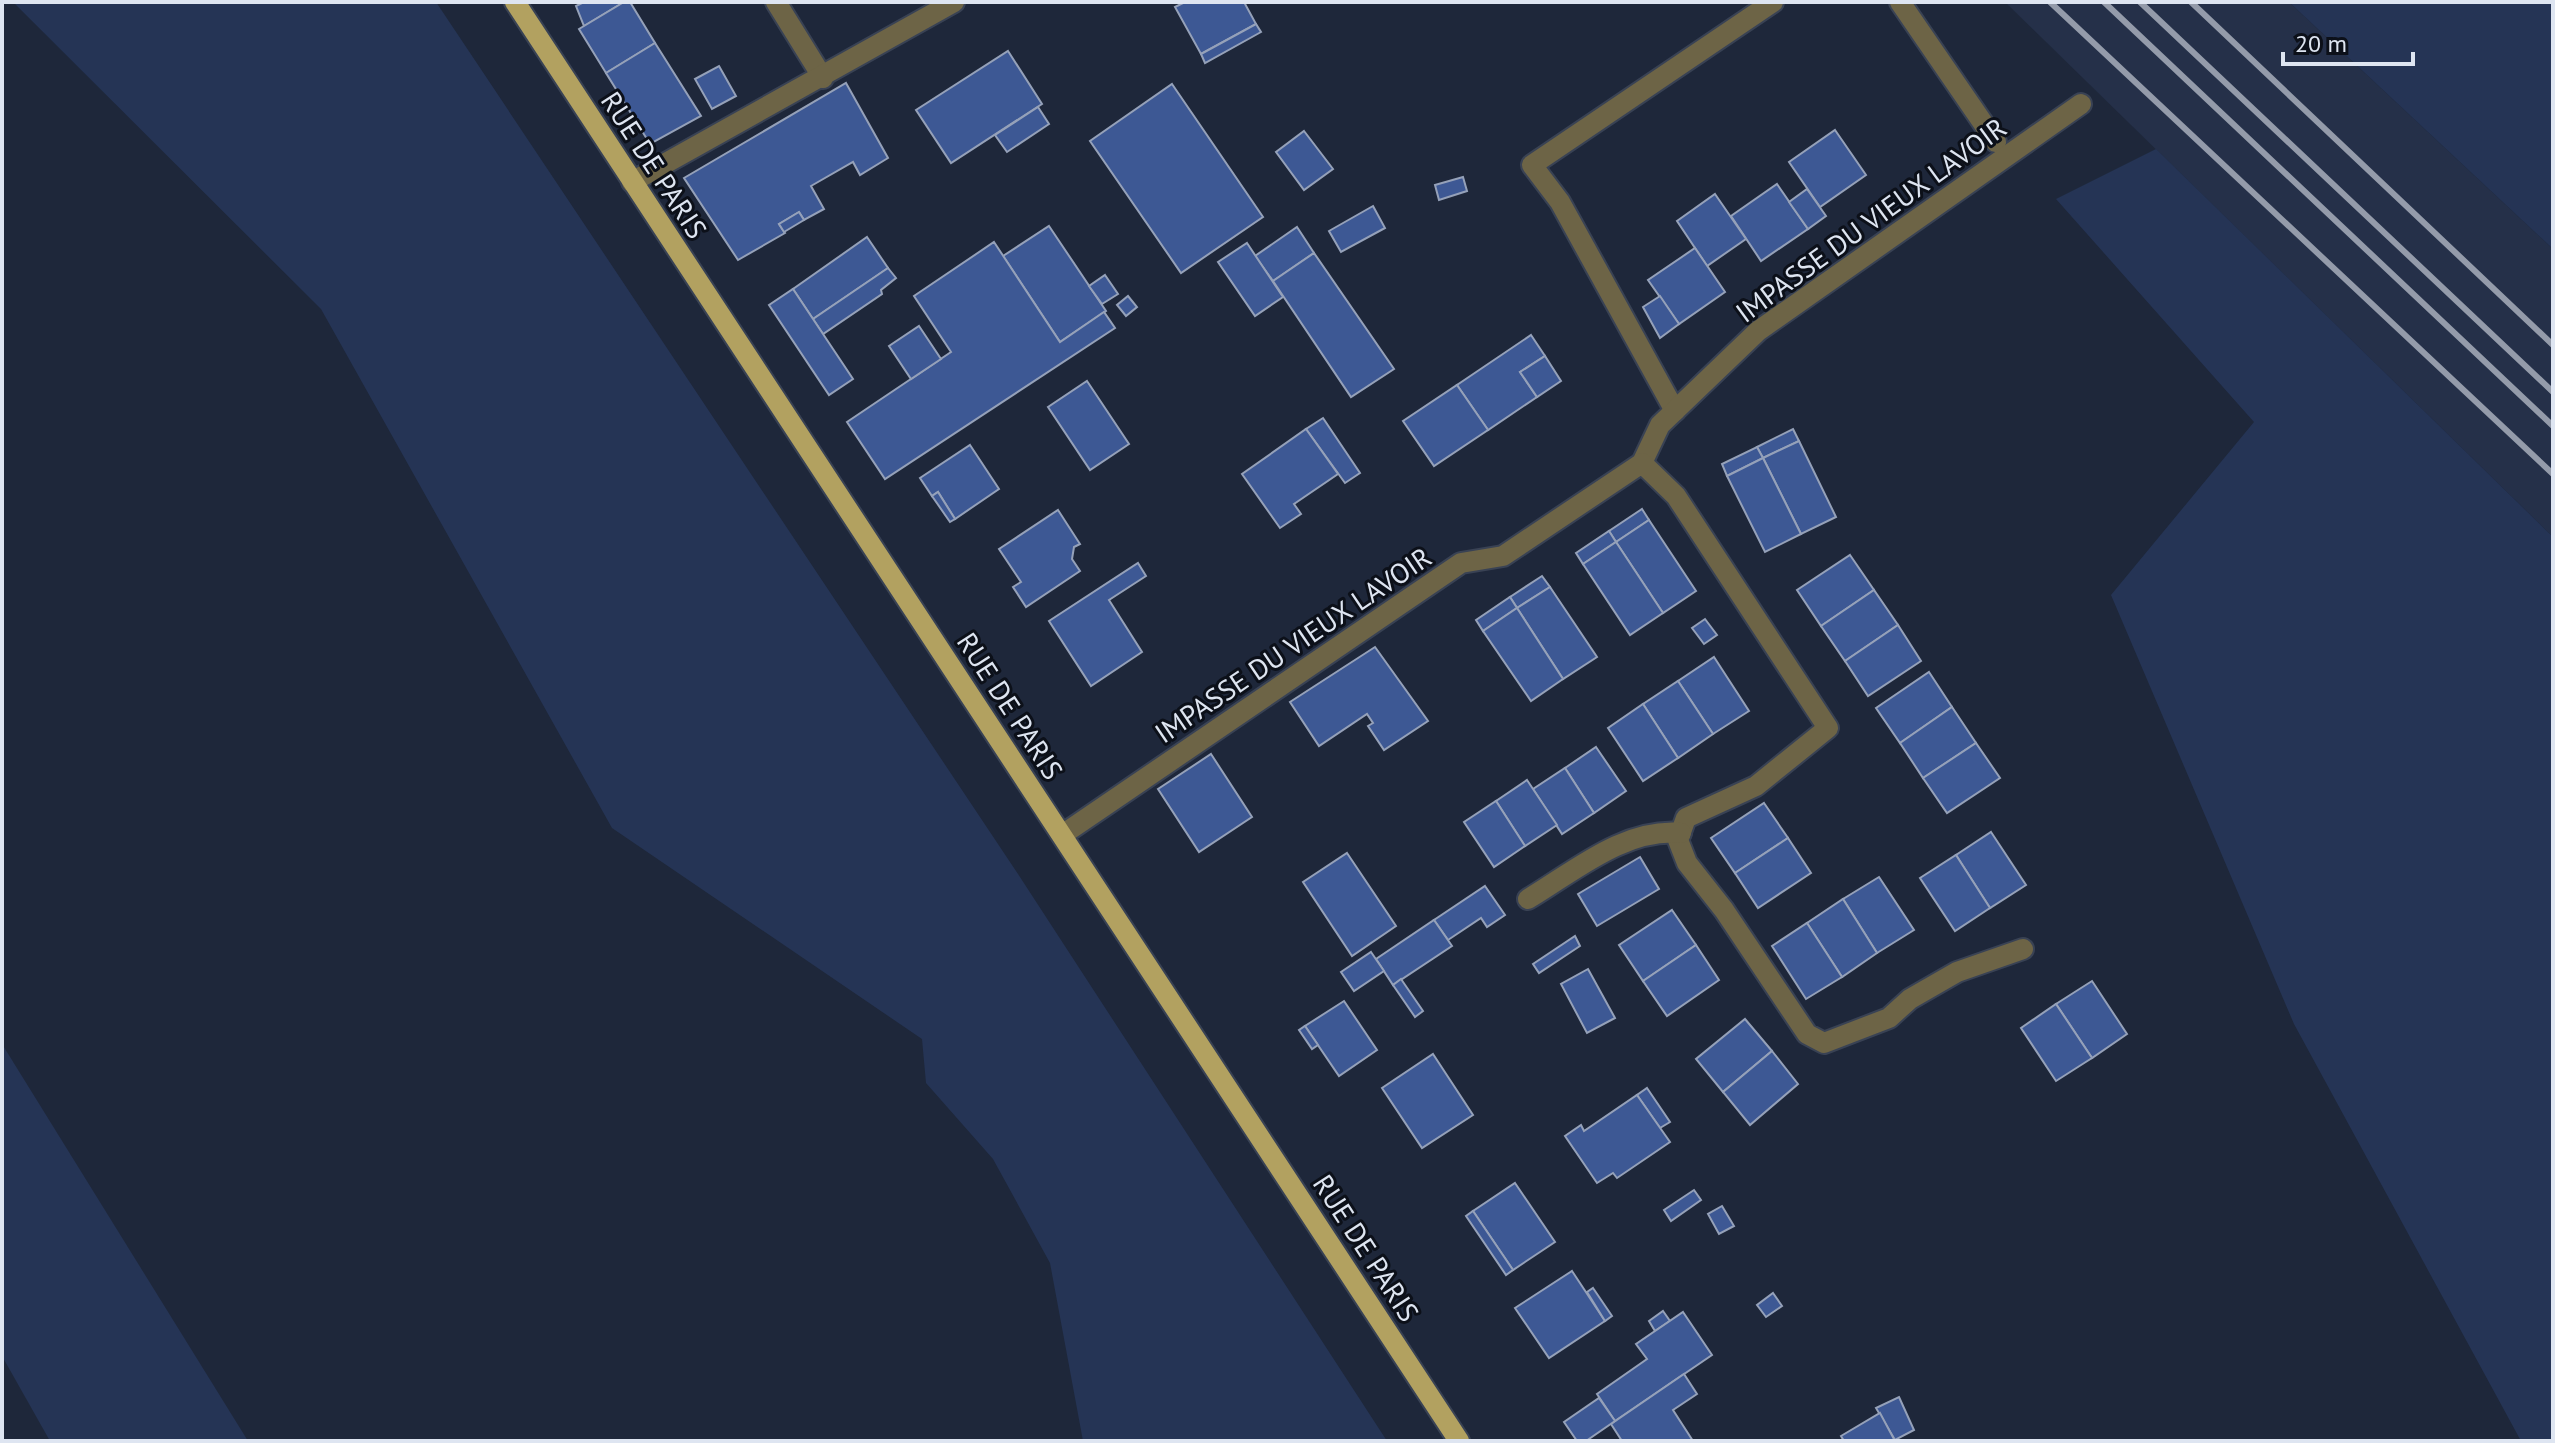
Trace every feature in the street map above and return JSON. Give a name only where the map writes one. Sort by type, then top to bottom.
[{"type":"main road","name":"RUE DE PARIS","points":[[515,2],[1459,1441]]},
{"type":"street","points":[[776,2],[823,78]]},
{"type":"street","points":[[632,182],[823,78],[954,2]]},
{"type":"street","points":[[1675,411],[1560,202],[1532,165],[1773,2]]},
{"type":"street","points":[[1900,2],[1996,142]]},
{"type":"street","name":"IMPASSE DU VIEUX LAVOIR","points":[[1062,835],[1461,563],[1503,556],[1642,463],[1660,425],[1758,331],[2081,104]]},
{"type":"street","points":[[1642,463],[1676,496],[1828,728],[1756,786],[1686,818],[1678,840],[1687,863],[1724,910],[1807,1034],[1824,1043],[1889,1018],[1910,999],[1957,972],[2023,949]]},
{"type":"street","points":[[1528,899],[1630,838],[1659,831],[1681,833]]},
{"type":"shaded area","points":[[13,2],[436,2],[1018,874],[1387,1441],[1083,1441],[1050,1263],[993,1159],[926,1083],[922,1039],[612,828],[321,309]]},
{"type":"shaded area","points":[[2005,2],[2289,2],[2553,249],[2553,537]]},
{"type":"shaded area","points":[[2289,2],[2553,2],[2553,249]]},
{"type":"shaded area","points":[[2156,149],[2553,537],[2553,1441],[2521,1441],[2294,1024],[2111,595],[2254,422],[2056,199]]},
{"type":"shaded area","points":[[2,1044],[248,1441],[50,1441],[2,1356]]},
{"type":"building","points":[[584,2],[624,2],[584,26],[576,6]]},
{"type":"building","points":[[624,2],[630,2],[655,43],[606,73],[579,29]]},
{"type":"building","points":[[1185,2],[1244,2],[1256,24],[1201,54],[1175,7]]},
{"type":"building","points":[[1256,24],[1261,32],[1205,63],[1201,54]]},
{"type":"building","points":[[655,43],[701,116],[650,144],[606,73]]},
{"type":"building","points":[[1008,51],[1042,104],[951,163],[916,110]]},
{"type":"building","points":[[719,66],[736,96],[712,109],[695,79]]},
{"type":"building","points":[[846,83],[888,158],[860,175],[853,162],[811,186],[824,209],[804,220],[799,212],[779,224],[785,233],[738,260],[684,178]]},
{"type":"building","points":[[1172,84],[1263,217],[1181,273],[1090,141]]},
{"type":"building","points":[[1038,107],[1049,124],[1007,152],[995,135]]},
{"type":"building","points":[[1835,130],[1866,175],[1820,207],[1789,162]]},
{"type":"building","points":[[1304,131],[1333,169],[1304,190],[1276,152]]},
{"type":"building","points":[[1463,177],[1467,191],[1439,200],[1435,185]]},
{"type":"building","points":[[1777,184],[1808,229],[1761,261],[1731,216]]},
{"type":"building","points":[[1807,189],[1826,216],[1808,229],[1789,202]]},
{"type":"building","points":[[1715,194],[1746,239],[1707,266],[1677,221]]},
{"type":"building","points":[[1373,206],[1385,228],[1341,252],[1329,231]]},
{"type":"building","points":[[799,212],[804,220],[784,232],[779,224]]},
{"type":"building","points":[[1049,226],[1106,311],[1060,342],[1003,256]]},
{"type":"building","points":[[1297,227],[1314,253],[1273,281],[1255,256]]},
{"type":"building","points":[[867,237],[888,268],[813,319],[793,289]]},
{"type":"building","points":[[994,242],[1060,342],[1104,312],[1115,328],[885,479],[847,422],[951,352],[914,296]]},
{"type":"building","points":[[1247,243],[1283,297],[1255,316],[1218,262]]},
{"type":"building","points":[[1695,248],[1725,292],[1679,324],[1648,280]]},
{"type":"building","points":[[1314,253],[1394,369],[1351,397],[1273,281]]},
{"type":"building","points":[[888,268],[896,278],[881,290],[882,294],[823,334],[813,319]]},
{"type":"building","points":[[1105,275],[1118,294],[1102,304],[1089,286]]},
{"type":"building","points":[[793,289],[853,379],[829,395],[769,305]]},
{"type":"building","points":[[1128,296],[1137,307],[1126,316],[1117,305]]},
{"type":"building","points":[[1660,296],[1679,324],[1660,338],[1643,307]]},
{"type":"building","points":[[919,326],[941,359],[911,379],[889,346]]},
{"type":"building","points":[[1531,335],[1545,356],[1520,372],[1537,397],[1488,430],[1457,385]]},
{"type":"building","points":[[1545,356],[1561,381],[1537,397],[1520,372]]},
{"type":"building","points":[[1087,381],[1129,444],[1090,470],[1048,407]]},
{"type":"building","points":[[1457,385],[1488,430],[1434,466],[1403,421]]},
{"type":"building","points":[[1323,418],[1360,473],[1345,483],[1306,429]]},
{"type":"building","points":[[1306,429],[1338,474],[1294,504],[1301,514],[1280,528],[1242,474]]},
{"type":"building","points":[[1793,429],[1799,441],[1763,458],[1757,447]]},
{"type":"building","points":[[1799,441],[1836,517],[1801,534],[1763,458]]},
{"type":"building","points":[[970,445],[999,489],[955,519],[938,492],[932,496],[920,478]]},
{"type":"building","points":[[1757,447],[1763,458],[1727,476],[1722,464]]},
{"type":"building","points":[[1763,458],[1801,534],[1765,552],[1727,476]]},
{"type":"building","points":[[938,492],[955,519],[950,522],[932,496]]},
{"type":"building","points":[[1642,509],[1649,520],[1616,542],[1609,531]]},
{"type":"building","points":[[1058,510],[1080,544],[1074,547],[1072,559],[1080,571],[1026,607],[1013,587],[1021,582],[999,549]]},
{"type":"building","points":[[1649,520],[1696,591],[1663,613],[1616,542]]},
{"type":"building","points":[[1609,531],[1616,542],[1583,564],[1576,553]]},
{"type":"building","points":[[1616,542],[1663,613],[1630,635],[1583,564]]},
{"type":"building","points":[[1850,555],[1874,590],[1821,626],[1797,590]]},
{"type":"building","points":[[1138,563],[1146,576],[1109,600],[1142,652],[1091,686],[1049,621]]},
{"type":"building","points":[[1542,576],[1550,587],[1517,608],[1510,597]]},
{"type":"building","points":[[1550,587],[1597,657],[1563,679],[1517,608]]},
{"type":"building","points":[[1874,590],[1898,625],[1845,661],[1821,626]]},
{"type":"building","points":[[1510,597],[1517,608],[1483,631],[1476,620]]},
{"type":"building","points":[[1517,608],[1563,679],[1531,701],[1483,631]]},
{"type":"building","points":[[1705,619],[1717,635],[1704,644],[1692,628]]},
{"type":"building","points":[[1898,625],[1921,661],[1868,696],[1845,661]]},
{"type":"building","points":[[1375,647],[1428,721],[1384,750],[1368,726],[1373,723],[1367,714],[1319,746],[1290,702]]},
{"type":"building","points":[[1714,657],[1749,711],[1713,734],[1678,681]]},
{"type":"building","points":[[1929,672],[1952,707],[1900,743],[1876,708]]},
{"type":"building","points":[[1678,681],[1713,734],[1678,758],[1643,704]]},
{"type":"building","points":[[1643,704],[1678,758],[1643,781],[1608,728]]},
{"type":"building","points":[[1952,707],[1976,743],[1923,778],[1900,743]]},
{"type":"building","points":[[1976,743],[2000,778],[1947,813],[1923,778]]},
{"type":"building","points":[[1596,747],[1626,791],[1594,813],[1565,768]]},
{"type":"building","points":[[1211,754],[1252,817],[1199,852],[1158,789]]},
{"type":"building","points":[[1565,768],[1594,813],[1562,834],[1533,789]]},
{"type":"building","points":[[1527,780],[1557,825],[1525,846],[1496,801]]},
{"type":"building","points":[[1496,801],[1525,846],[1494,867],[1464,822]]},
{"type":"building","points":[[1764,803],[1788,838],[1735,873],[1711,838]]},
{"type":"building","points":[[1991,832],[2026,885],[1990,908],[1956,855]]},
{"type":"building","points":[[1788,838],[1811,873],[1758,908],[1735,873]]},
{"type":"building","points":[[1347,853],[1396,926],[1352,956],[1303,882]]},
{"type":"building","points":[[1956,855],[1990,908],[1955,931],[1920,878]]},
{"type":"building","points":[[1640,857],[1659,889],[1597,926],[1578,894]]},
{"type":"building","points":[[1879,877],[1914,930],[1877,953],[1843,899]]},
{"type":"building","points":[[1485,886],[1505,915],[1487,927],[1481,918],[1448,940],[1434,920]]},
{"type":"building","points":[[1843,899],[1877,953],[1842,977],[1807,923]]},
{"type":"building","points":[[1672,910],[1696,945],[1643,981],[1619,945]]},
{"type":"building","points":[[1434,920],[1452,946],[1393,985],[1376,959]]},
{"type":"building","points":[[1807,923],[1842,977],[1806,999],[1772,946]]},
{"type":"building","points":[[1575,936],[1580,946],[1539,973],[1533,964]]},
{"type":"building","points":[[1696,945],[1719,980],[1667,1016],[1643,981]]},
{"type":"building","points":[[1371,952],[1384,971],[1354,991],[1341,972]]},
{"type":"building","points":[[1588,969],[1615,1018],[1587,1033],[1561,984]]},
{"type":"building","points":[[1401,979],[1423,1011],[1415,1017],[1393,985]]},
{"type":"building","points":[[2092,981],[2127,1034],[2092,1058],[2056,1004]]},
{"type":"building","points":[[1344,1001],[1377,1050],[1339,1076],[1305,1026]]},
{"type":"building","points":[[2056,1004],[2092,1058],[2056,1081],[2021,1028]]},
{"type":"building","points":[[1745,1019],[1772,1051],[1723,1092],[1696,1059]]},
{"type":"building","points":[[1305,1026],[1318,1045],[1312,1049],[1299,1030]]},
{"type":"building","points":[[1772,1051],[1798,1084],[1750,1125],[1723,1092]]},
{"type":"building","points":[[1433,1054],[1473,1115],[1422,1148],[1382,1088]]},
{"type":"building","points":[[1647,1088],[1670,1122],[1660,1128],[1637,1095]]},
{"type":"building","points":[[1637,1095],[1670,1142],[1617,1178],[1613,1173],[1597,1183],[1565,1136],[1581,1125],[1584,1131]]},
{"type":"building","points":[[1515,1183],[1555,1242],[1513,1270],[1473,1211]]},
{"type":"building","points":[[1694,1190],[1701,1200],[1671,1221],[1664,1210]]},
{"type":"building","points":[[1722,1206],[1734,1226],[1719,1234],[1708,1214]]},
{"type":"building","points":[[1473,1211],[1513,1270],[1506,1275],[1466,1216]]},
{"type":"building","points":[[1572,1271],[1605,1321],[1549,1358],[1515,1308]]},
{"type":"building","points":[[1593,1288],[1612,1316],[1605,1321],[1587,1292]]},
{"type":"building","points":[[1773,1293],[1782,1306],[1766,1317],[1757,1305]]},
{"type":"building","points":[[1663,1311],[1670,1321],[1655,1331],[1649,1321]]},
{"type":"building","points":[[1683,1312],[1712,1355],[1615,1421],[1597,1394],[1647,1359],[1636,1344]]},
{"type":"building","points":[[1684,1374],[1697,1394],[1673,1410],[1693,1441],[1622,1441],[1611,1424]]},
{"type":"building","points":[[1899,1397],[1914,1430],[1895,1440],[1876,1408]]},
{"type":"building","points":[[1599,1398],[1615,1421],[1586,1441],[1577,1441],[1564,1422]]},
{"type":"building","points":[[1880,1413],[1895,1441],[1844,1441],[1841,1436]]},
{"type":"railway","points":[[2050,2],[2553,474]]},
{"type":"railway","points":[[2104,2],[2553,426]]},
{"type":"railway","points":[[2140,2],[2553,392]]},
{"type":"railway","points":[[2191,2],[2553,345]]}]
